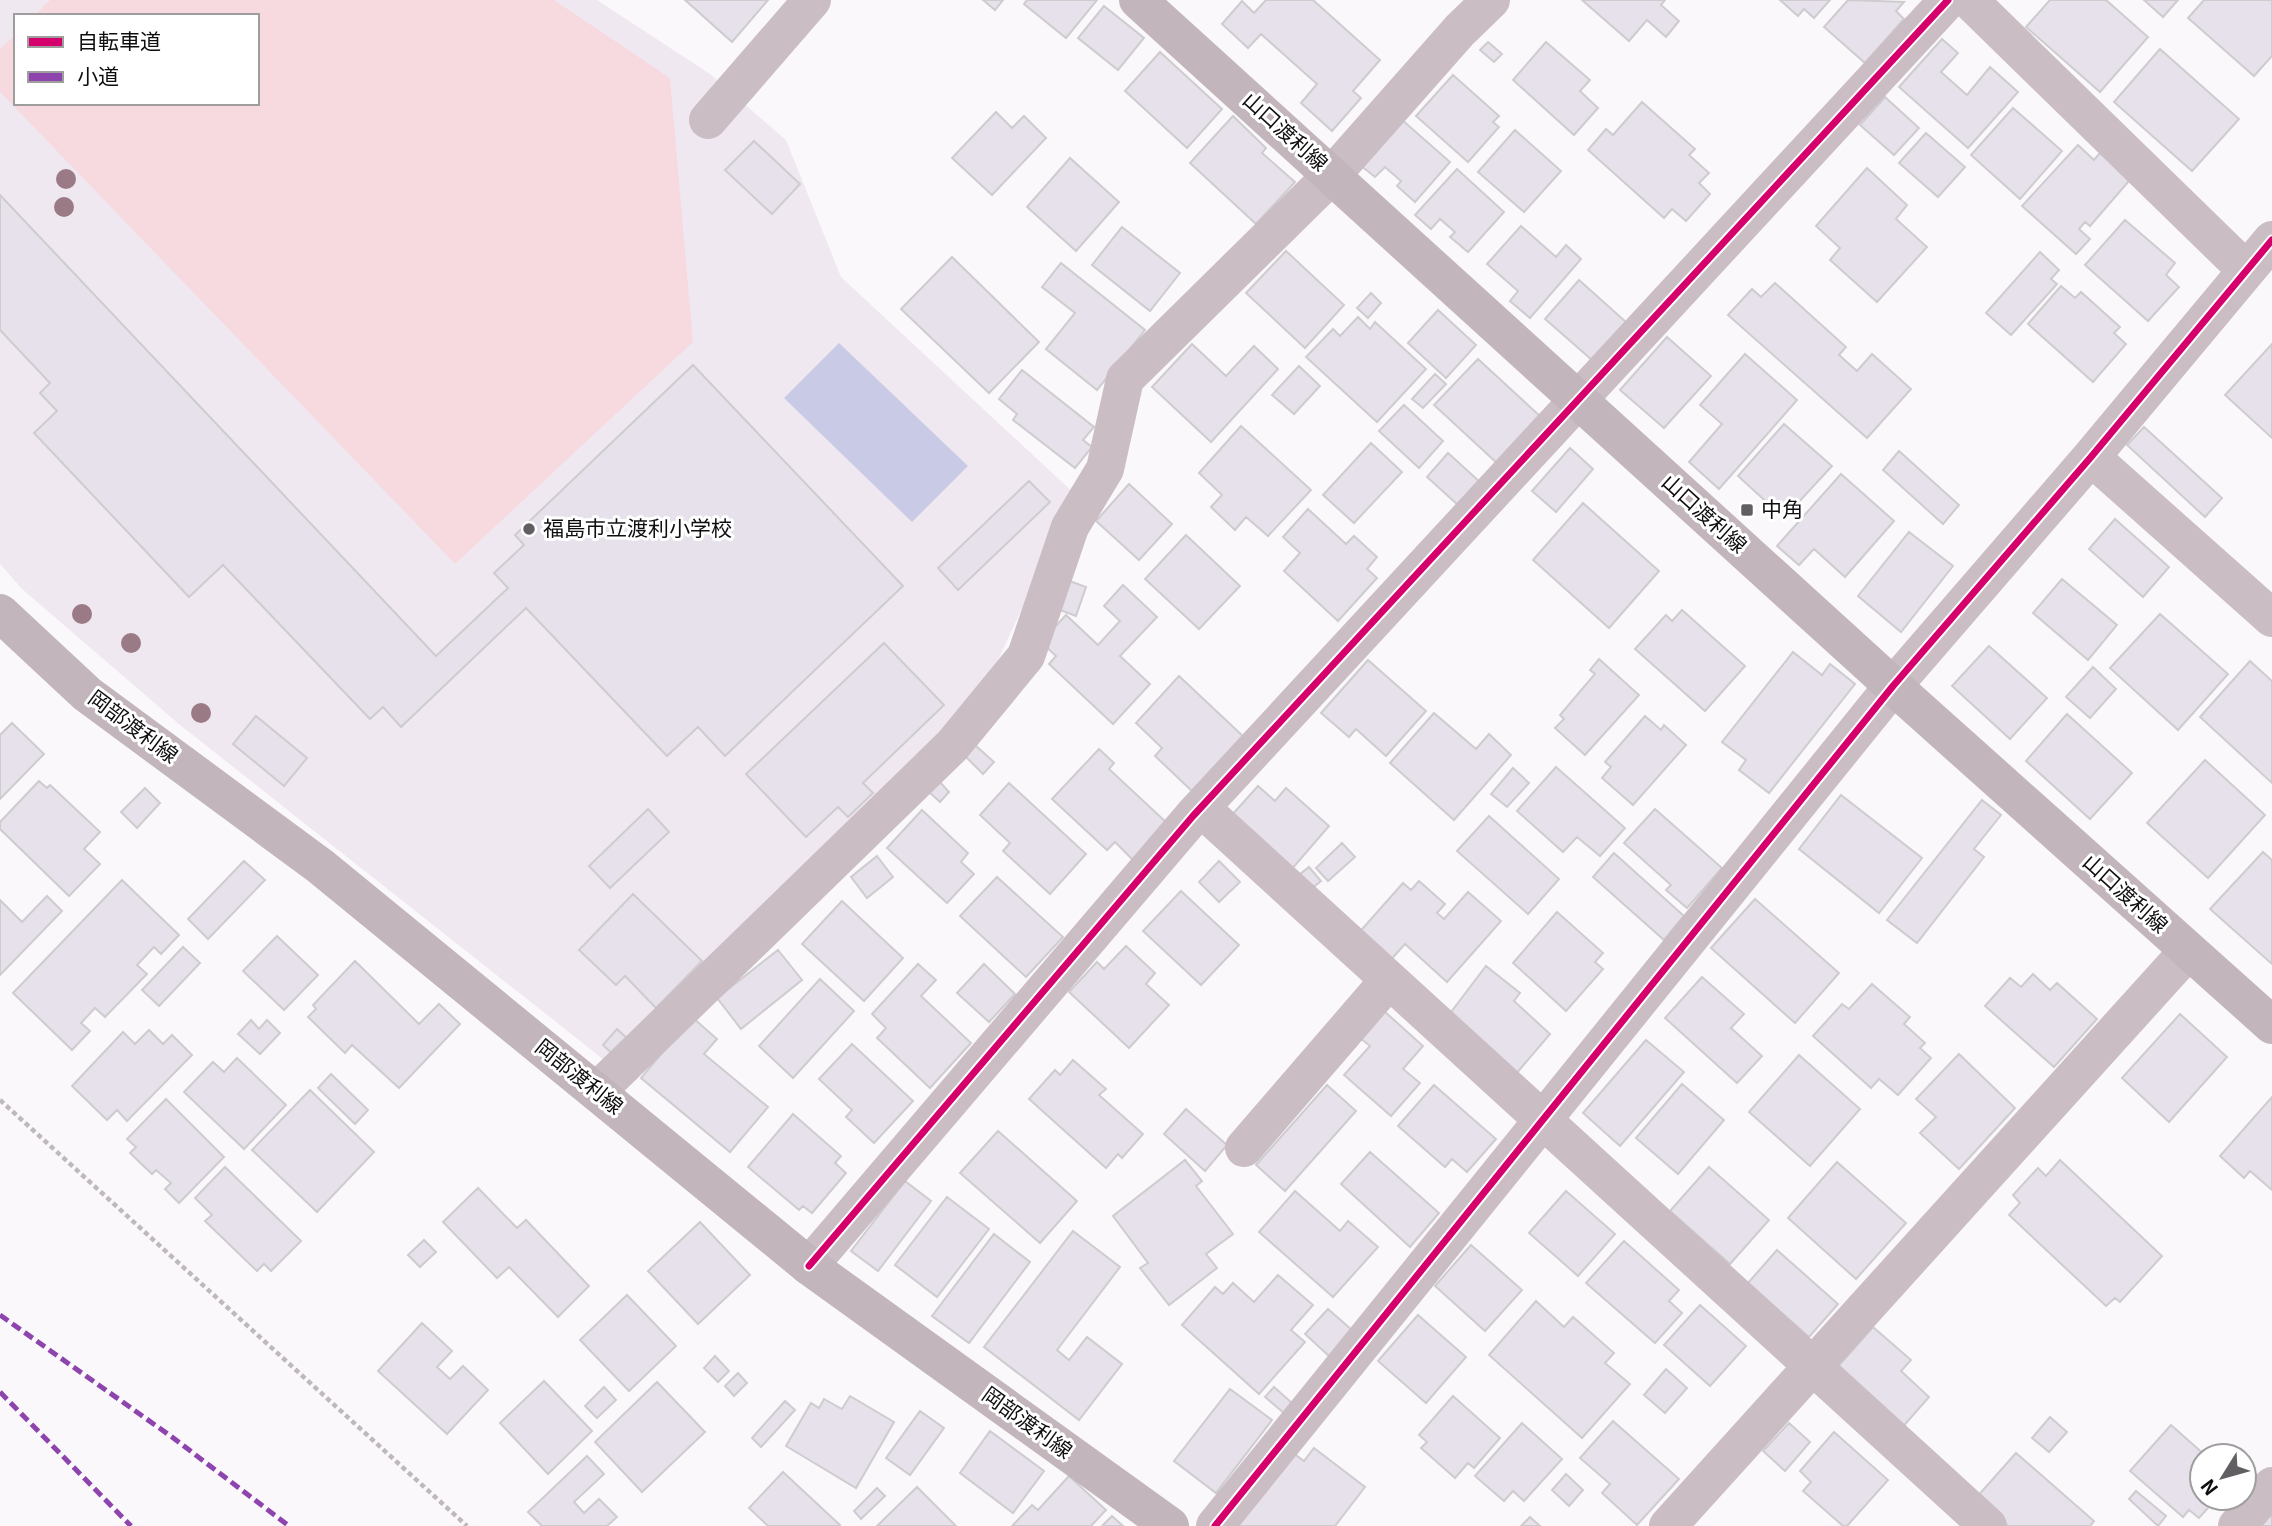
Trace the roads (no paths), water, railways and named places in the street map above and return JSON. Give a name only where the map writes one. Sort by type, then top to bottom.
[{"type":"main road","name":"山口渡利線","points":[[1138,0],[1893,686],[2272,1025]]},
{"type":"main road","name":"岡部渡利線","points":[[0,613],[87,694],[320,866],[809,1266],[1170,1526]]},
{"type":"street","points":[[708,120],[812,0]]},
{"type":"street","points":[[597,1091],[952,746],[1026,656],[1070,527],[1105,469],[1125,379],[1332,175],[1452,15],[1491,0]]},
{"type":"street","points":[[809,1266],[1201,808],[1948,0]]},
{"type":"street","points":[[1969,0],[2246,270]]},
{"type":"street","points":[[1216,1526],[1893,686],[2091,457],[2272,240]]},
{"type":"street","points":[[2091,457],[2272,618]]},
{"type":"street","points":[[1201,808],[1987,1526]]},
{"type":"street","points":[[1668,1526],[2188,951]]},
{"type":"street","points":[[1244,1148],[1389,980]]},
{"type":"street","points":[[2237,1526],[2272,1486]]},
{"type":"water","points":[[839,343],[968,466],[912,522],[784,398]]},
{"type":"place","name":"中角","points":[[1747,510]]},
{"type":"place","name":"福島市立渡利小学校","points":[[529,529]]}]
